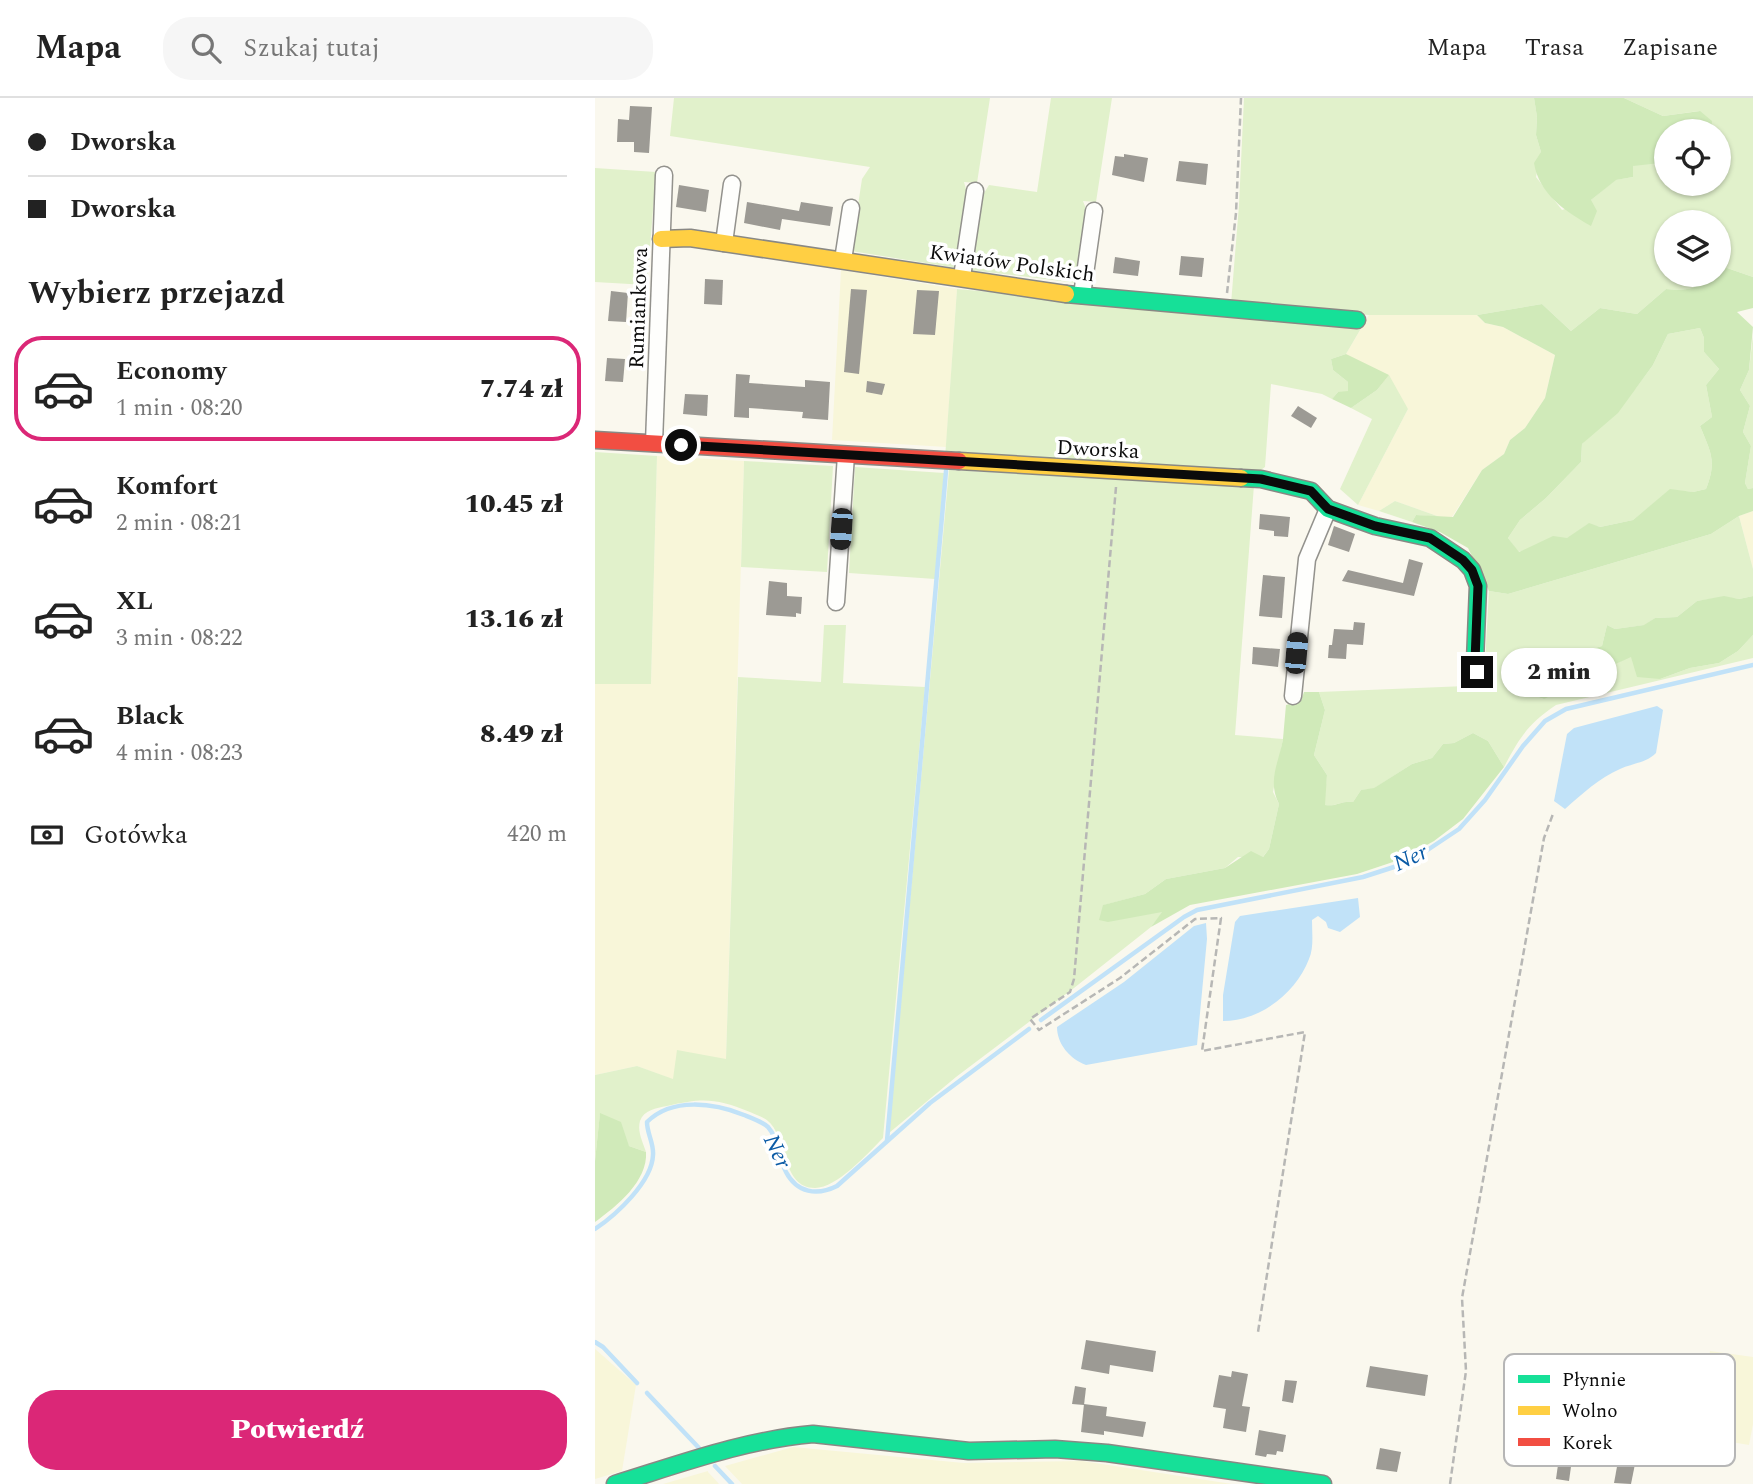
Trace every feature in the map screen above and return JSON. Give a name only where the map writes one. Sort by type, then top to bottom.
[{"type":"street","name":"Rumiankowa","points":[[654,443],[664,174]]},
{"type":"street","points":[[724,243],[732,184]]},
{"type":"street","points":[[962,277],[975,191]]},
{"type":"street","points":[[843,260],[851,208]]},
{"type":"street","points":[[1083,295],[1094,211]]},
{"type":"street","name":"Kwiatów Polskich","points":[[661,239],[690,238],[962,277],[1045,292],[1357,320]]},
{"type":"street","name":"Dworska","points":[[595,440],[1261,479],[1311,491],[1328,509],[1375,526],[1430,538],[1463,560],[1472,570],[1478,586],[1475,661],[1477,672]]},
{"type":"street","points":[[835,602],[846,455]]},
{"type":"street","points":[[1293,696],[1307,559],[1328,509]]},
{"type":"street","points":[[615,1484],[738,1447],[792,1435],[813,1434],[969,1451],[1055,1450],[1107,1453],[1323,1484]]},
{"type":"path","points":[[1225,310],[1236,213],[1241,98]]},
{"type":"path","points":[[1117,472],[1073,979],[1070,992],[1030,1019],[1039,1030],[1119,978],[1195,919],[1221,918],[1202,1051],[1305,1032],[1258,1332]]},
{"type":"path","points":[[1450,1484],[1466,1371],[1462,1298],[1544,838],[1553,814]]},
{"type":"shaded area","points":[[841,270],[957,289],[946,447],[832,440]]},
{"type":"shaded area","points":[[1369,315],[1477,315],[1485,323],[1503,327],[1555,355],[1545,398],[1525,428],[1510,440],[1504,454],[1482,470],[1452,517],[1440,517],[1395,501],[1379,511],[1358,505],[1408,409],[1346,354]]},
{"type":"shaded area","points":[[657,456],[744,461],[726,1059],[674,1080],[637,1066],[595,1075],[595,684],[651,684]]},
{"type":"shaded area","points":[[1753,511],[1753,569],[1739,516]]},
{"type":"shaded area","points":[[595,1349],[636,1385],[622,1471],[595,1479]]},
{"type":"shaded area","points":[[1710,1351],[1732,1354],[1709,1354]]},
{"type":"shaded area","points":[[1735,1354],[1753,1357],[1753,1424],[1749,1445],[1735,1443]]},
{"type":"shaded area","points":[[793,1447],[964,1463],[1082,1461],[1232,1484],[742,1484],[725,1466]]},
{"type":"shaded area","points":[[708,1471],[719,1484],[663,1484]]},
{"type":"green space","points":[[674,98],[990,98],[977,183],[964,182],[968,196],[957,268],[851,251],[862,179],[870,167],[670,136]]},
{"type":"green space","points":[[1051,98],[1112,98],[1096,202],[1083,201],[1088,214],[1077,283],[970,270],[981,198],[989,185],[1037,192]]},
{"type":"green space","points":[[1244,98],[1534,98],[1536,135],[1541,152],[1536,177],[1562,210],[1591,200],[1615,180],[1633,177],[1633,166],[1654,152],[1654,196],[1731,196],[1731,119],[1709,119],[1699,111],[1663,116],[1624,98],[1753,98],[1753,277],[1731,269],[1731,210],[1654,210],[1654,287],[1692,287],[1666,289],[1637,314],[1600,308],[1571,331],[1542,304],[1477,315],[1369,315],[1231,304]]},
{"type":"green space","points":[[1534,98],[1624,98],[1663,116],[1700,111],[1710,119],[1654,119],[1654,164],[1633,166],[1633,177],[1616,180],[1591,200],[1597,211],[1591,226],[1555,201],[1541,184],[1534,163],[1541,152],[1536,135]]},
{"type":"green space","points":[[595,168],[656,172],[647,285],[595,282]]},
{"type":"green space","points":[[1731,269],[1753,277],[1753,308],[1737,312],[1753,327],[1749,370],[1740,390],[1750,406],[1743,432],[1751,446],[1745,483],[1748,489],[1753,488],[1753,511],[1739,516],[1711,534],[1508,594],[1489,591],[1468,548],[1440,532],[1412,522],[1416,515],[1453,517],[1482,470],[1504,454],[1510,440],[1525,428],[1545,398],[1555,355],[1503,327],[1485,323],[1477,315],[1542,304],[1571,331],[1600,308],[1637,314],[1666,289],[1731,287]],"holes":[[[1700,328],[1704,338],[1704,352],[1719,369],[1706,385],[1712,417],[1700,426],[1712,464],[1706,489],[1693,492],[1670,489],[1633,520],[1600,527],[1589,523],[1567,538],[1553,536],[1519,552],[1508,538],[1520,520],[1581,462],[1582,444],[1618,413],[1653,365],[1668,334]]]},
{"type":"green space","points":[[957,289],[1363,325],[1346,354],[1331,359],[1333,370],[1348,382],[1348,392],[1338,392],[1332,399],[1322,394],[1271,384],[1265,467],[1255,474],[945,458]]},
{"type":"green space","points":[[1700,328],[1704,338],[1704,352],[1719,369],[1706,385],[1712,417],[1700,426],[1712,464],[1706,489],[1693,492],[1670,490],[1633,520],[1600,527],[1588,524],[1567,539],[1518,552],[1508,538],[1520,520],[1581,462],[1582,444],[1636,388],[1653,365],[1668,334]]},
{"type":"green space","points":[[1753,335],[1753,488],[1748,489],[1745,483],[1751,446],[1743,432],[1750,406],[1740,390],[1749,370]]},
{"type":"green space","points":[[1346,354],[1389,375],[1377,390],[1351,408],[1332,399],[1338,392],[1348,391],[1348,382],[1333,370],[1331,359]]},
{"type":"green space","points":[[1389,375],[1408,409],[1358,505],[1340,489],[1372,419],[1351,408],[1377,390]]},
{"type":"green space","points":[[595,452],[657,456],[651,684],[595,684]]},
{"type":"green space","points":[[744,461],[833,466],[827,572],[741,567]]},
{"type":"green space","points":[[855,467],[944,473],[935,579],[849,573]]},
{"type":"green space","points":[[949,470],[1254,485],[1235,735],[1283,739],[1273,792],[1279,804],[1269,849],[1262,858],[1238,857],[1225,868],[1166,879],[1145,894],[1104,905],[1163,912],[1151,927],[956,1077],[889,1133]]},
{"type":"green space","points":[[1395,501],[1440,517],[1416,515],[1412,522],[1379,511]]},
{"type":"green space","points":[[1739,516],[1753,569],[1753,596],[1697,601],[1677,617],[1655,618],[1645,625],[1615,629],[1607,625],[1602,646],[1573,654],[1609,667],[1631,656],[1660,679],[1690,668],[1719,663],[1738,651],[1753,635],[1753,658],[1556,705],[1525,732],[1504,767],[1488,741],[1473,733],[1454,743],[1443,744],[1432,758],[1412,764],[1373,789],[1361,790],[1353,802],[1324,805],[1327,775],[1314,755],[1325,710],[1319,692],[1466,686],[1493,676],[1485,662],[1489,591],[1508,594],[1711,534]],"holes":[[[1517,654],[1557,658],[1544,699],[1530,693],[1515,675],[1513,668]]]},
{"type":"green space","points":[[1724,596],[1739,599],[1753,596],[1753,635],[1738,651],[1719,663],[1690,668],[1660,679],[1637,677],[1631,657],[1609,667],[1583,673],[1577,669],[1573,654],[1602,646],[1607,625],[1615,629],[1644,625],[1655,618],[1677,617],[1697,601]]},
{"type":"green space","points":[[824,625],[846,625],[843,683],[925,687],[883,1138],[852,1169],[833,1182],[815,1188],[804,1186],[796,1180],[775,1129],[767,1120],[727,1104],[700,1101],[679,1103],[644,1114],[639,1129],[646,1152],[629,1146],[600,1114],[595,1161],[595,1075],[637,1066],[673,1079],[677,1050],[726,1059],[738,677],[821,682]]},
{"type":"green space","points":[[1517,654],[1557,658],[1564,656],[1567,671],[1556,681],[1556,693],[1544,699],[1531,695],[1517,696],[1511,675]]},
{"type":"green space","points":[[1304,692],[1319,692],[1325,710],[1314,755],[1327,775],[1325,805],[1353,802],[1361,790],[1374,788],[1412,764],[1432,758],[1443,744],[1454,743],[1473,733],[1488,741],[1504,767],[1463,819],[1434,841],[1402,859],[1357,874],[1190,905],[1151,927],[1162,912],[1108,922],[1099,920],[1103,905],[1145,894],[1166,879],[1225,868],[1251,851],[1263,857],[1269,849],[1279,804],[1274,779],[1283,739],[1286,705],[1301,701]]},
{"type":"green space","points":[[600,1113],[621,1122],[629,1146],[646,1152],[645,1163],[637,1183],[595,1222],[595,1161]]},
{"type":"water","points":[[1657,706],[1663,710],[1656,753],[1605,777],[1565,809],[1554,801],[1567,734],[1574,728]]},
{"type":"water","points":[[1358,898],[1360,917],[1340,932],[1328,928],[1326,922],[1318,916],[1312,920],[1311,955],[1286,994],[1250,1016],[1223,1021],[1223,995],[1235,922],[1240,916]]},
{"type":"water","points":[[1206,923],[1207,939],[1197,1045],[1086,1065],[1070,1055],[1059,1039],[1057,1027],[1124,982],[1194,926]]},
{"type":"building","points":[[630,106],[652,107],[649,153],[634,152],[634,142],[617,142],[618,119],[629,120]]},
{"type":"building","points":[[1124,154],[1148,158],[1144,182],[1112,175],[1115,156],[1124,157]]},
{"type":"building","points":[[1179,161],[1208,164],[1206,185],[1176,181]]},
{"type":"building","points":[[679,185],[709,190],[706,212],[676,207]]},
{"type":"building","points":[[747,202],[799,211],[801,202],[833,207],[830,226],[782,219],[780,230],[744,223]]},
{"type":"building","points":[[1181,256],[1204,258],[1202,277],[1179,275]]},
{"type":"building","points":[[1115,257],[1140,261],[1138,276],[1113,273]]},
{"type":"building","points":[[705,279],[723,280],[722,305],[704,304]]},
{"type":"building","points":[[851,289],[867,290],[859,374],[844,372]]},
{"type":"building","points":[[917,290],[939,291],[935,335],[913,334]]},
{"type":"building","points":[[611,291],[628,293],[626,322],[608,321]]},
{"type":"building","points":[[607,358],[625,359],[623,382],[605,381]]},
{"type":"building","points":[[736,374],[750,375],[749,383],[805,387],[805,380],[830,382],[828,420],[802,418],[803,412],[749,408],[749,418],[734,417]]},
{"type":"building","points":[[867,381],[885,384],[882,395],[866,392]]},
{"type":"building","points":[[685,394],[708,395],[707,416],[683,414]]},
{"type":"building","points":[[1298,406],[1317,418],[1311,428],[1291,416]]},
{"type":"building","points":[[1260,514],[1290,517],[1288,537],[1274,536],[1274,531],[1259,529]]},
{"type":"building","points":[[1334,526],[1355,534],[1349,552],[1328,545]]},
{"type":"building","points":[[1409,559],[1423,563],[1414,596],[1342,581],[1348,570],[1403,583]]},
{"type":"building","points":[[1263,575],[1285,577],[1282,618],[1259,616]]},
{"type":"building","points":[[769,581],[787,583],[787,596],[802,597],[801,614],[796,613],[796,617],[766,615]]},
{"type":"building","points":[[1354,622],[1365,623],[1363,645],[1347,644],[1346,659],[1328,658],[1334,629],[1353,630]]},
{"type":"building","points":[[1253,647],[1280,649],[1278,667],[1252,664]]},
{"type":"building","points":[[1086,1340],[1156,1351],[1153,1372],[1110,1365],[1109,1374],[1081,1369]]},
{"type":"building","points":[[1370,1366],[1428,1375],[1425,1396],[1366,1387]]},
{"type":"building","points":[[1232,1371],[1248,1374],[1242,1406],[1250,1407],[1246,1432],[1223,1428],[1226,1409],[1213,1407],[1219,1375],[1231,1377]]},
{"type":"building","points":[[1285,1380],[1297,1381],[1293,1403],[1282,1401]]},
{"type":"building","points":[[1075,1386],[1086,1388],[1084,1405],[1072,1404]]},
{"type":"building","points":[[1084,1404],[1107,1407],[1106,1416],[1146,1422],[1143,1437],[1104,1431],[1104,1435],[1081,1432]]},
{"type":"building","points":[[1259,1430],[1286,1435],[1283,1452],[1277,1451],[1276,1455],[1267,1454],[1266,1457],[1255,1455]]},
{"type":"building","points":[[1380,1448],[1401,1452],[1397,1472],[1376,1469]]},
{"type":"building","points":[[1558,1466],[1571,1466],[1569,1481],[1556,1479]]},
{"type":"building","points":[[1617,1466],[1635,1466],[1631,1484],[1614,1483]]},
{"type":"waterway","points":[[887,1141],[946,471]]},
{"type":"waterway","name":"Ner","points":[[1041,1020],[1197,910],[1363,877],[1394,867],[1423,853],[1459,829],[1485,800],[1523,746],[1545,721],[1566,709],[1753,665]]},
{"type":"waterway","name":"Ner","points":[[595,1229],[622,1207],[646,1176],[653,1155],[647,1122],[657,1114],[681,1106],[707,1105],[759,1121],[772,1132],[783,1167],[791,1179],[808,1191],[822,1191],[837,1186],[930,1103],[1029,1029]]},
{"type":"waterway","points":[[595,1342],[637,1383]]},
{"type":"waterway","points":[[647,1393],[699,1448]]},
{"type":"waterway","points":[[715,1466],[732,1484]]},
{"type":"traffic: fast","points":[[1066,294],[1357,320]]},
{"type":"traffic: fast","points":[[1241,478],[1261,479],[1311,491],[1328,509],[1375,526],[1430,538],[1463,560],[1472,570],[1478,586],[1475,661],[1477,672]]},
{"type":"traffic: fast","points":[[615,1484],[737,1447],[813,1434],[969,1451],[1055,1449],[1107,1453],[1323,1484]]},
{"type":"traffic: slow","points":[[661,239],[690,238],[1066,294]]},
{"type":"traffic: slow","points":[[959,461],[1241,478]]},
{"type":"traffic: jam","points":[[595,440],[959,461]]},
{"type":"route","points":[[681,445],[1261,479],[1311,491],[1328,509],[1375,526],[1430,538],[1463,560],[1472,570],[1478,586],[1475,661],[1477,672]]}]
